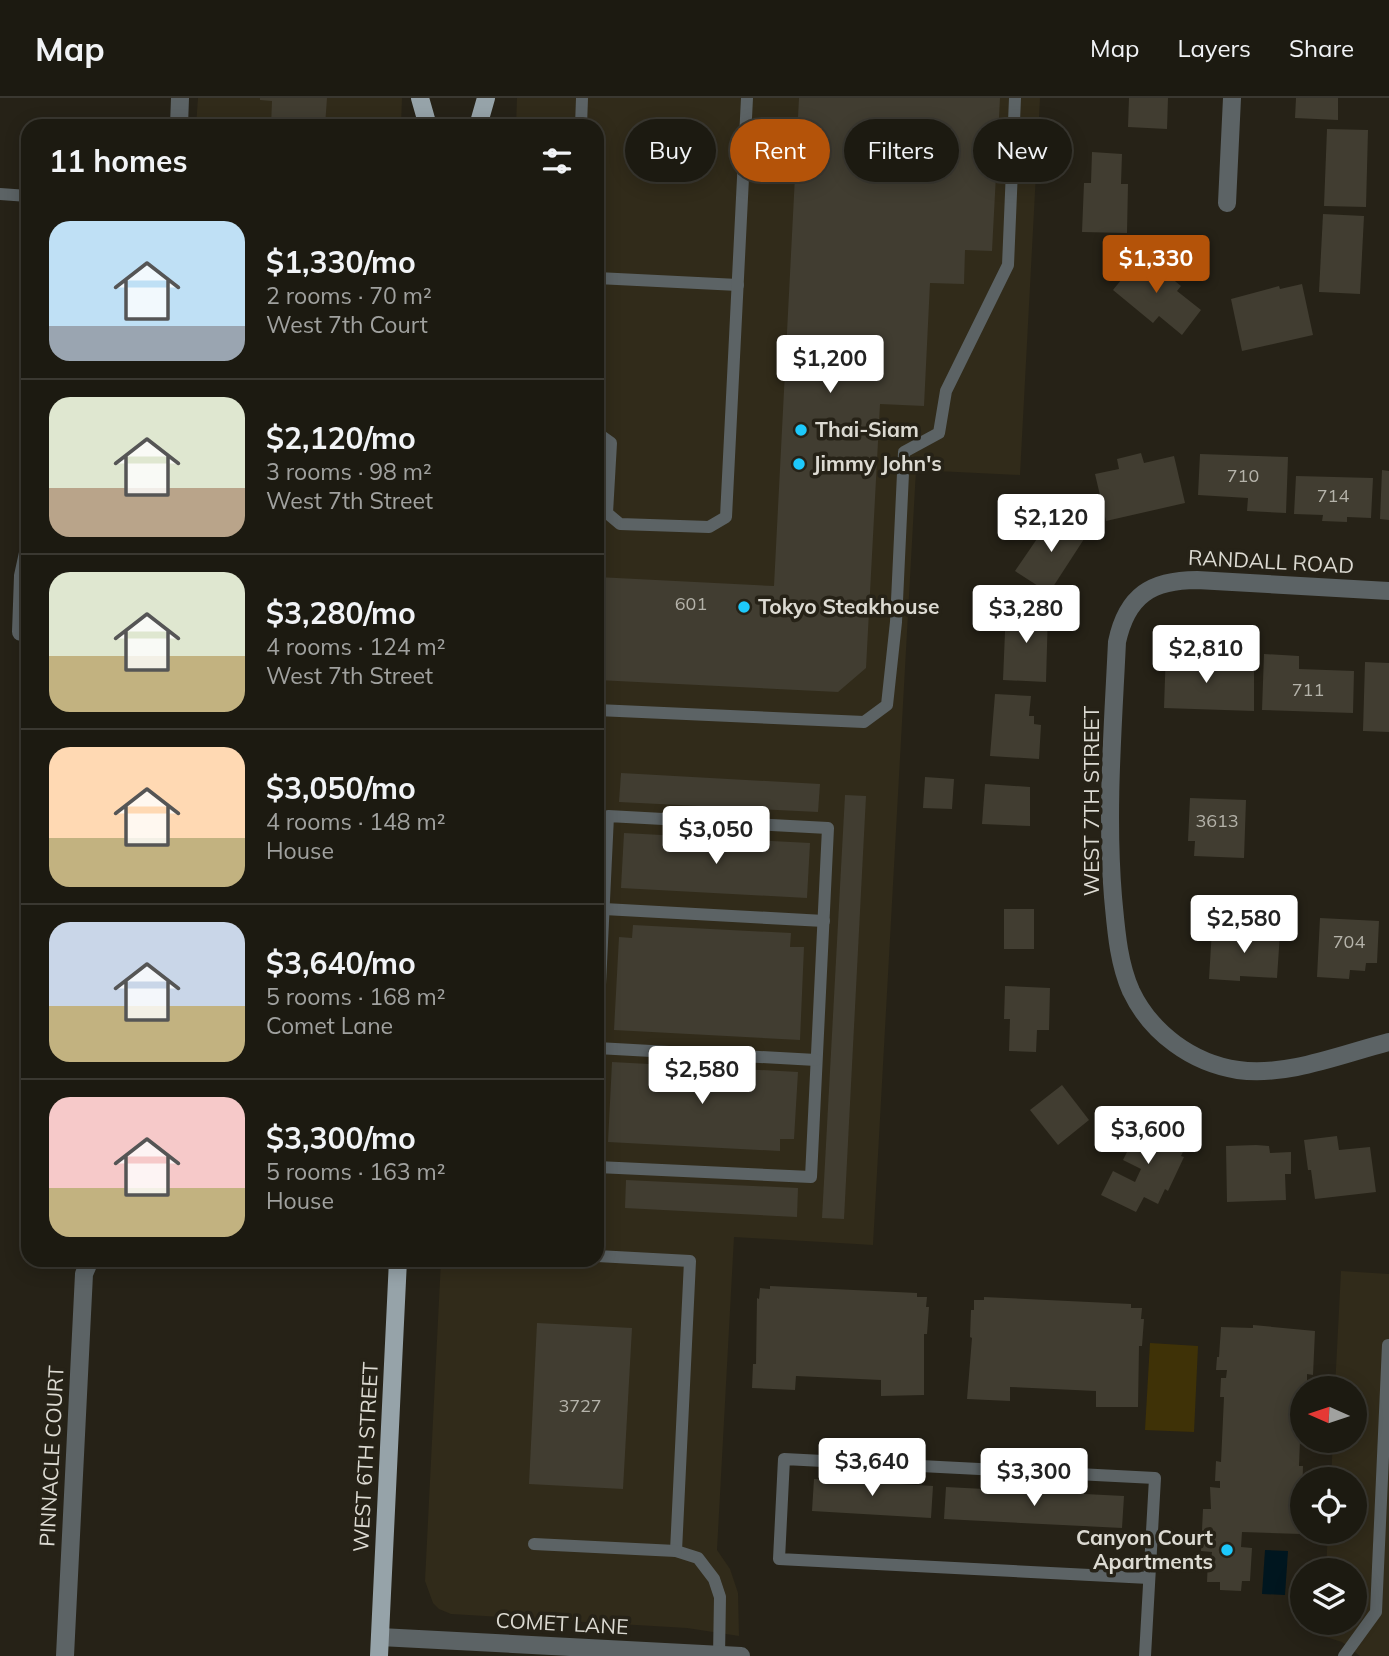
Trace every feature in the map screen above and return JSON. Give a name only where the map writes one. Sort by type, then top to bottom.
[{"type":"main road","points":[[420,98],[426,119]]},
{"type":"main road","points":[[480,119],[486,98]]},
{"type":"main road","name":"WEST 6TH STREET","points":[[379,1656],[398,1267]]},
{"type":"street","points":[[179,119],[180,98]]},
{"type":"street","points":[[1227,203],[1232,98]]},
{"type":"street","name":"RANDALL ROAD","points":[[1152,587],[1166,581],[1197,580],[1389,591]]},
{"type":"street","name":"WEST 7TH STREET","points":[[1152,587],[1132,605],[1121,626],[1118,642],[1110,830],[1116,929],[1120,955],[1131,990],[1150,1020],[1166,1036],[1193,1055],[1216,1065],[1239,1070],[1258,1071],[1301,1065],[1389,1042]]},
{"type":"street","name":"PINNACLE COURT","points":[[65,1656],[84,1274],[87,1267]]},
{"type":"street","name":"COMET LANE","points":[[380,1637],[741,1656]]},
{"type":"lane","points":[[581,119],[582,98]]},
{"type":"lane","points":[[604,438],[611,443],[607,513],[620,524],[709,527],[726,517],[747,98]]},
{"type":"lane","points":[[604,710],[864,722],[887,705],[896,622],[904,453],[939,433],[946,391],[1008,265],[1015,98]]},
{"type":"lane","points":[[0,194],[21,196]]},
{"type":"lane","points":[[604,278],[738,285]]},
{"type":"lane","points":[[604,1167],[811,1177],[816,1059],[824,921],[828,828],[608,816],[604,909],[824,921]]},
{"type":"lane","points":[[604,1048],[816,1059]]},
{"type":"lane","points":[[604,1256],[690,1261],[676,1551]]},
{"type":"lane","points":[[1345,1656],[1382,1612],[1388,1345]]},
{"type":"lane","points":[[1145,1656],[1155,1478],[784,1459],[779,1559],[1149,1578]]},
{"type":"lane","points":[[534,1544],[676,1551],[698,1558],[714,1579],[720,1597],[719,1655]]},
{"type":"shaded area","points":[[198,98],[402,98],[401,119],[196,119]]},
{"type":"shaded area","points":[[517,98],[1040,98],[1039,119],[973,119],[973,182],[1036,182],[1020,475],[916,470],[873,1245],[734,1237],[717,1550],[730,1569],[738,1593],[739,1636],[687,1628],[451,1614],[433,1603],[425,1581],[441,1267],[604,1267],[604,119],[516,119]]},
{"type":"shaded area","points":[[1341,1271],[1389,1274],[1389,1656],[1360,1656],[1342,1642],[1323,1636],[1367,1635],[1367,1558],[1327,1558],[1327,1544],[1367,1544],[1367,1467],[1332,1467],[1332,1453],[1367,1453],[1367,1376],[1336,1376]]},
{"type":"shaded area","points":[[1150,1343],[1198,1346],[1194,1432],[1145,1430]]},
{"type":"water","points":[[1265,1550],[1288,1551],[1285,1595],[1262,1594]]},
{"type":"building","points":[[327,98],[326,119],[271,119],[272,101],[260,100]]},
{"type":"building","points":[[799,98],[1000,98],[999,119],[973,119],[973,182],[996,182],[992,251],[965,250],[964,284],[930,283],[924,406],[880,404],[866,668],[838,692],[604,680],[604,577],[774,586],[795,182],[830,182],[830,119],[798,119]]},
{"type":"building","points":[[1129,98],[1168,98],[1167,129],[1128,127]]},
{"type":"building","points":[[1296,98],[1338,98],[1338,120],[1295,118]]},
{"type":"building","points":[[1327,129],[1368,130],[1366,207],[1324,206]]},
{"type":"building","points":[[1092,152],[1122,154],[1121,184],[1128,184],[1127,233],[1082,232],[1084,183],[1091,183]]},
{"type":"building","points":[[1323,214],[1364,216],[1360,294],[1319,292]]},
{"type":"building","points":[[1142,254],[1181,286],[1177,291],[1201,310],[1182,335],[1159,316],[1153,323],[1113,290]]},
{"type":"building","points":[[1302,284],[1313,335],[1242,351],[1231,299],[1279,286],[1280,289]]},
{"type":"building","points":[[1141,453],[1144,463],[1174,456],[1185,503],[1106,521],[1095,474],[1119,469],[1117,459]]},
{"type":"building","points":[[1200,454],[1288,457],[1286,513],[1247,511],[1248,498],[1198,495]]},
{"type":"building","points":[[1382,470],[1389,471],[1389,520],[1380,519]]},
{"type":"building","points":[[1296,476],[1373,478],[1371,518],[1347,517],[1347,522],[1322,521],[1323,515],[1294,514]]},
{"type":"building","points":[[1054,514],[1086,536],[1049,593],[1015,571]]},
{"type":"building","points":[[1006,608],[1048,611],[1046,682],[1003,680]]},
{"type":"building","points":[[1166,649],[1200,650],[1199,668],[1254,669],[1254,711],[1164,708]]},
{"type":"building","points":[[1264,654],[1299,656],[1299,669],[1354,671],[1353,713],[1262,710]]},
{"type":"building","points":[[1365,662],[1389,663],[1389,732],[1363,731]]},
{"type":"building","points":[[995,694],[1031,696],[1029,716],[1034,716],[1034,724],[1041,725],[1039,759],[990,756]]},
{"type":"building","points":[[621,773],[820,784],[818,812],[619,802]]},
{"type":"building","points":[[925,777],[954,779],[952,809],[923,808]]},
{"type":"building","points":[[985,784],[1030,787],[1030,826],[982,824]]},
{"type":"building","points":[[845,795],[866,796],[844,1219],[822,1218]]},
{"type":"building","points":[[1190,798],[1246,800],[1244,858],[1194,856],[1195,841],[1188,841]]},
{"type":"building","points":[[624,833],[810,843],[807,898],[621,888]]},
{"type":"building","points":[[1004,909],[1034,909],[1034,949],[1004,949]]},
{"type":"building","points":[[1320,918],[1379,921],[1377,963],[1366,963],[1365,971],[1350,970],[1349,979],[1317,977]]},
{"type":"building","points":[[633,925],[791,933],[790,947],[804,947],[800,1040],[614,1030],[619,937],[632,938]]},
{"type":"building","points":[[1212,929],[1280,933],[1277,978],[1240,976],[1240,981],[1209,979]]},
{"type":"building","points":[[1005,986],[1050,988],[1049,1030],[1037,1030],[1036,1052],[1009,1051],[1010,1019],[1004,1019]]},
{"type":"building","points":[[612,1062],[798,1072],[794,1139],[780,1139],[780,1151],[608,1142]]},
{"type":"building","points":[[1062,1085],[1089,1120],[1058,1145],[1030,1110]]},
{"type":"building","points":[[1149,1118],[1189,1139],[1181,1156],[1184,1157],[1168,1191],[1165,1189],[1158,1204],[1144,1197],[1136,1212],[1101,1195],[1113,1171],[1135,1182],[1141,1169],[1123,1160],[1139,1128],[1143,1130]]},
{"type":"building","points":[[1337,1136],[1339,1150],[1370,1147],[1376,1192],[1315,1199],[1304,1140]]},
{"type":"building","points":[[1226,1146],[1269,1146],[1270,1153],[1291,1152],[1291,1174],[1285,1174],[1286,1200],[1227,1202]]},
{"type":"building","points":[[626,1180],[798,1188],[797,1217],[625,1208]]},
{"type":"building","points":[[770,1286],[917,1293],[917,1297],[927,1297],[926,1307],[929,1307],[927,1334],[924,1334],[924,1395],[881,1396],[881,1380],[796,1376],[795,1390],[752,1388],[753,1364],[756,1364],[757,1298],[759,1299],[760,1288],[770,1289]]},
{"type":"building","points":[[984,1297],[1131,1304],[1131,1308],[1142,1308],[1141,1319],[1144,1319],[1142,1346],[1139,1346],[1138,1407],[1096,1407],[1096,1391],[1010,1387],[1010,1401],[967,1399],[972,1338],[971,1310],[974,1310],[974,1300],[984,1300]]},
{"type":"building","points":[[537,1323],[632,1328],[623,1489],[529,1484]]},
{"type":"building","points":[[1253,1325],[1315,1331],[1313,1375],[1290,1376],[1290,1453],[1300,1453],[1299,1466],[1303,1467],[1290,1467],[1290,1534],[1242,1532],[1241,1547],[1252,1548],[1250,1581],[1242,1581],[1241,1591],[1220,1590],[1220,1582],[1207,1582],[1208,1559],[1211,1559],[1212,1552],[1201,1551],[1203,1509],[1211,1509],[1210,1487],[1220,1488],[1220,1481],[1215,1481],[1216,1461],[1221,1462],[1224,1397],[1220,1397],[1221,1378],[1226,1378],[1227,1370],[1216,1370],[1217,1357],[1221,1327],[1253,1328]]},
{"type":"building","points":[[814,1479],[933,1486],[931,1518],[812,1511]]},
{"type":"building","points":[[946,1487],[1124,1496],[1122,1528],[944,1519]]},
{"type":"place","name":"Thai-Siam","points":[[801,430]]},
{"type":"place","name":"Jimmy John's","points":[[799,464]]},
{"type":"place","name":"Tokyo Steakhouse","points":[[744,607]]},
{"type":"place","name":"Canyon Court Apartments","points":[[1227,1550]]}]
